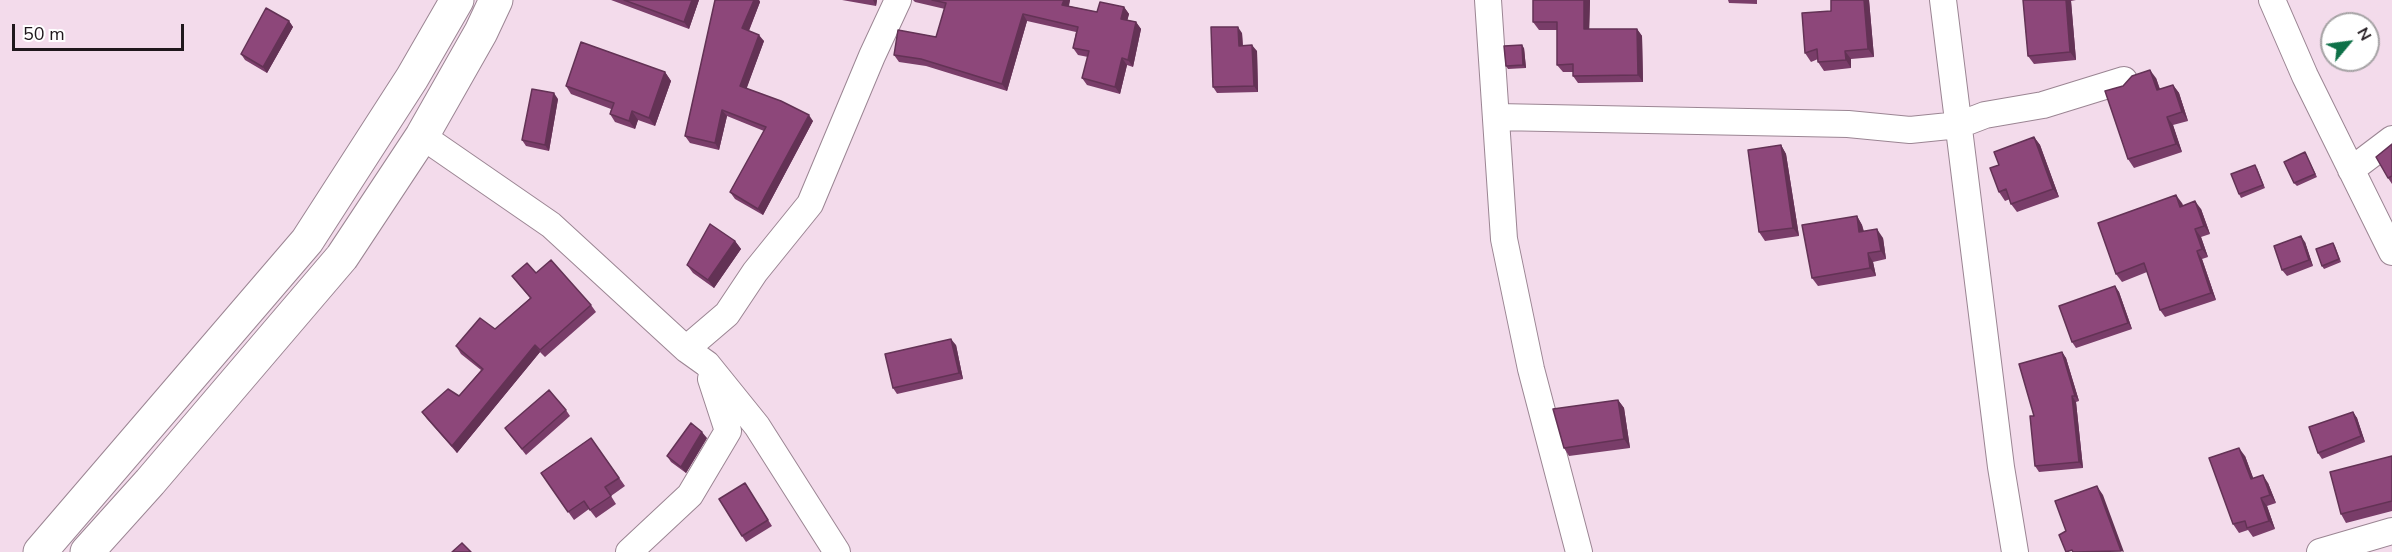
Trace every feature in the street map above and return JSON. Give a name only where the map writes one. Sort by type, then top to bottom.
[{"type":"main road","points":[[40,552],[307,241],[412,78],[457,0]]},
{"type":"main road","points":[[87,552],[150,482],[342,256],[422,136],[481,32],[496,0]]},
{"type":"street","points":[[686,349],[727,314],[755,272],[810,204],[898,0]]},
{"type":"street","points":[[1488,0],[1504,239],[1532,369],[1579,552]]},
{"type":"street","points":[[1943,0],[2001,467],[2015,552]]},
{"type":"street","points":[[2272,0],[2305,76],[2392,252]]},
{"type":"street","points":[[1497,117],[1848,124],[1910,130],[1959,125],[1985,115],[2043,105],[2124,80]]},
{"type":"street","points":[[422,136],[551,225],[686,349],[707,364],[756,426],[837,552]]},
{"type":"street","points":[[2351,170],[2392,139]]},
{"type":"street","points":[[628,552],[690,495],[728,431],[707,364]]},
{"type":"street","points":[[2320,552],[2392,531]]},
{"type":"building","points":[[624,0],[692,0],[684,22]]},
{"type":"building","points":[[715,0],[754,0],[742,28],[759,35],[740,86],[781,101],[809,115],[758,209],[730,192],[766,127],[722,110],[715,143],[685,136]]},
{"type":"building","points":[[932,0],[1064,0],[1062,5],[1097,12],[1100,2],[1124,7],[1121,19],[1136,22],[1128,60],[1122,58],[1115,87],[1082,78],[1089,51],[1073,48],[1078,27],[1023,14],[1002,84],[921,59],[894,55],[898,30],[936,37],[946,3]]},
{"type":"building","points":[[1533,0],[1584,0],[1584,29],[1637,29],[1638,75],[1573,76],[1573,64],[1557,65],[1557,22],[1533,22]]},
{"type":"building","points":[[1831,0],[1864,0],[1868,49],[1845,51],[1846,60],[1818,62],[1817,49],[1805,53],[1802,13],[1831,11]]},
{"type":"building","points":[[2023,0],[2066,0],[2070,52],[2028,56]]},
{"type":"building","points":[[266,8],[289,21],[263,67],[241,54]]},
{"type":"building","points":[[1211,27],[1238,27],[1239,46],[1252,45],[1254,86],[1213,87]]},
{"type":"building","points":[[581,42],[665,72],[649,118],[632,111],[629,121],[610,114],[614,103],[566,86]]},
{"type":"building","points":[[1522,45],[1523,65],[1506,66],[1504,46]]},
{"type":"building","points":[[2150,70],[2157,90],[2173,85],[2182,112],[2167,117],[2176,144],[2128,159],[2105,91],[2123,86],[2132,76]]},
{"type":"building","points":[[532,89],[554,93],[545,145],[522,140]]},
{"type":"building","points":[[2034,137],[2053,189],[2011,204],[2006,189],[1999,192],[1990,168],[1999,165],[1994,152]]},
{"type":"building","points":[[2392,144],[2392,176],[2388,178],[2376,157]]},
{"type":"building","points":[[1781,145],[1793,228],[1759,232],[1748,150]]},
{"type":"building","points":[[2305,152],[2315,174],[2294,183],[2284,162]]},
{"type":"building","points":[[2255,165],[2263,185],[2239,194],[2231,174]]},
{"type":"building","points":[[2176,195],[2180,207],[2195,201],[2204,226],[2195,229],[2202,249],[2197,251],[2211,293],[2160,310],[2144,263],[2116,274],[2098,223]]},
{"type":"building","points":[[1857,216],[1859,232],[1877,229],[1881,251],[1868,253],[1870,268],[1812,278],[1802,225]]},
{"type":"building","points":[[710,224],[735,241],[708,280],[687,265]]},
{"type":"building","points":[[2301,236],[2309,260],[2282,270],[2274,246]]},
{"type":"building","points":[[2333,243],[2339,259],[2322,266],[2316,249]]},
{"type":"building","points":[[551,260],[591,305],[540,350],[535,345],[452,446],[422,412],[448,389],[459,396],[483,369],[456,346],[480,318],[495,329],[531,298],[512,276],[527,263],[536,273]]},
{"type":"building","points":[[2115,286],[2128,323],[2072,342],[2059,306]]},
{"type":"building","points":[[951,339],[959,373],[893,388],[885,354]]},
{"type":"building","points":[[2062,352],[2075,396],[2072,396],[2079,462],[2035,466],[2030,416],[2034,416],[2019,364]]},
{"type":"building","points":[[549,390],[566,410],[522,449],[505,428]]},
{"type":"building","points":[[1618,400],[1624,439],[1564,448],[1553,409]]},
{"type":"building","points":[[2353,412],[2361,436],[2318,453],[2309,427]]},
{"type":"building","points":[[691,423],[702,432],[681,467],[667,456]]},
{"type":"building","points":[[591,438],[619,478],[605,487],[611,496],[590,510],[584,501],[568,512],[541,473]]},
{"type":"building","points":[[2239,448],[2251,479],[2263,475],[2270,495],[2261,498],[2269,521],[2247,528],[2245,521],[2233,524],[2209,458]]},
{"type":"building","points":[[2392,456],[2392,501],[2341,514],[2330,472]]},
{"type":"building","points":[[745,483],[768,520],[742,536],[719,499]]},
{"type":"building","points":[[2097,486],[2121,551],[2073,552],[2072,550],[2066,552],[2059,535],[2066,531],[2055,501]]},
{"type":"building","points":[[462,543],[471,552],[452,552]]}]
